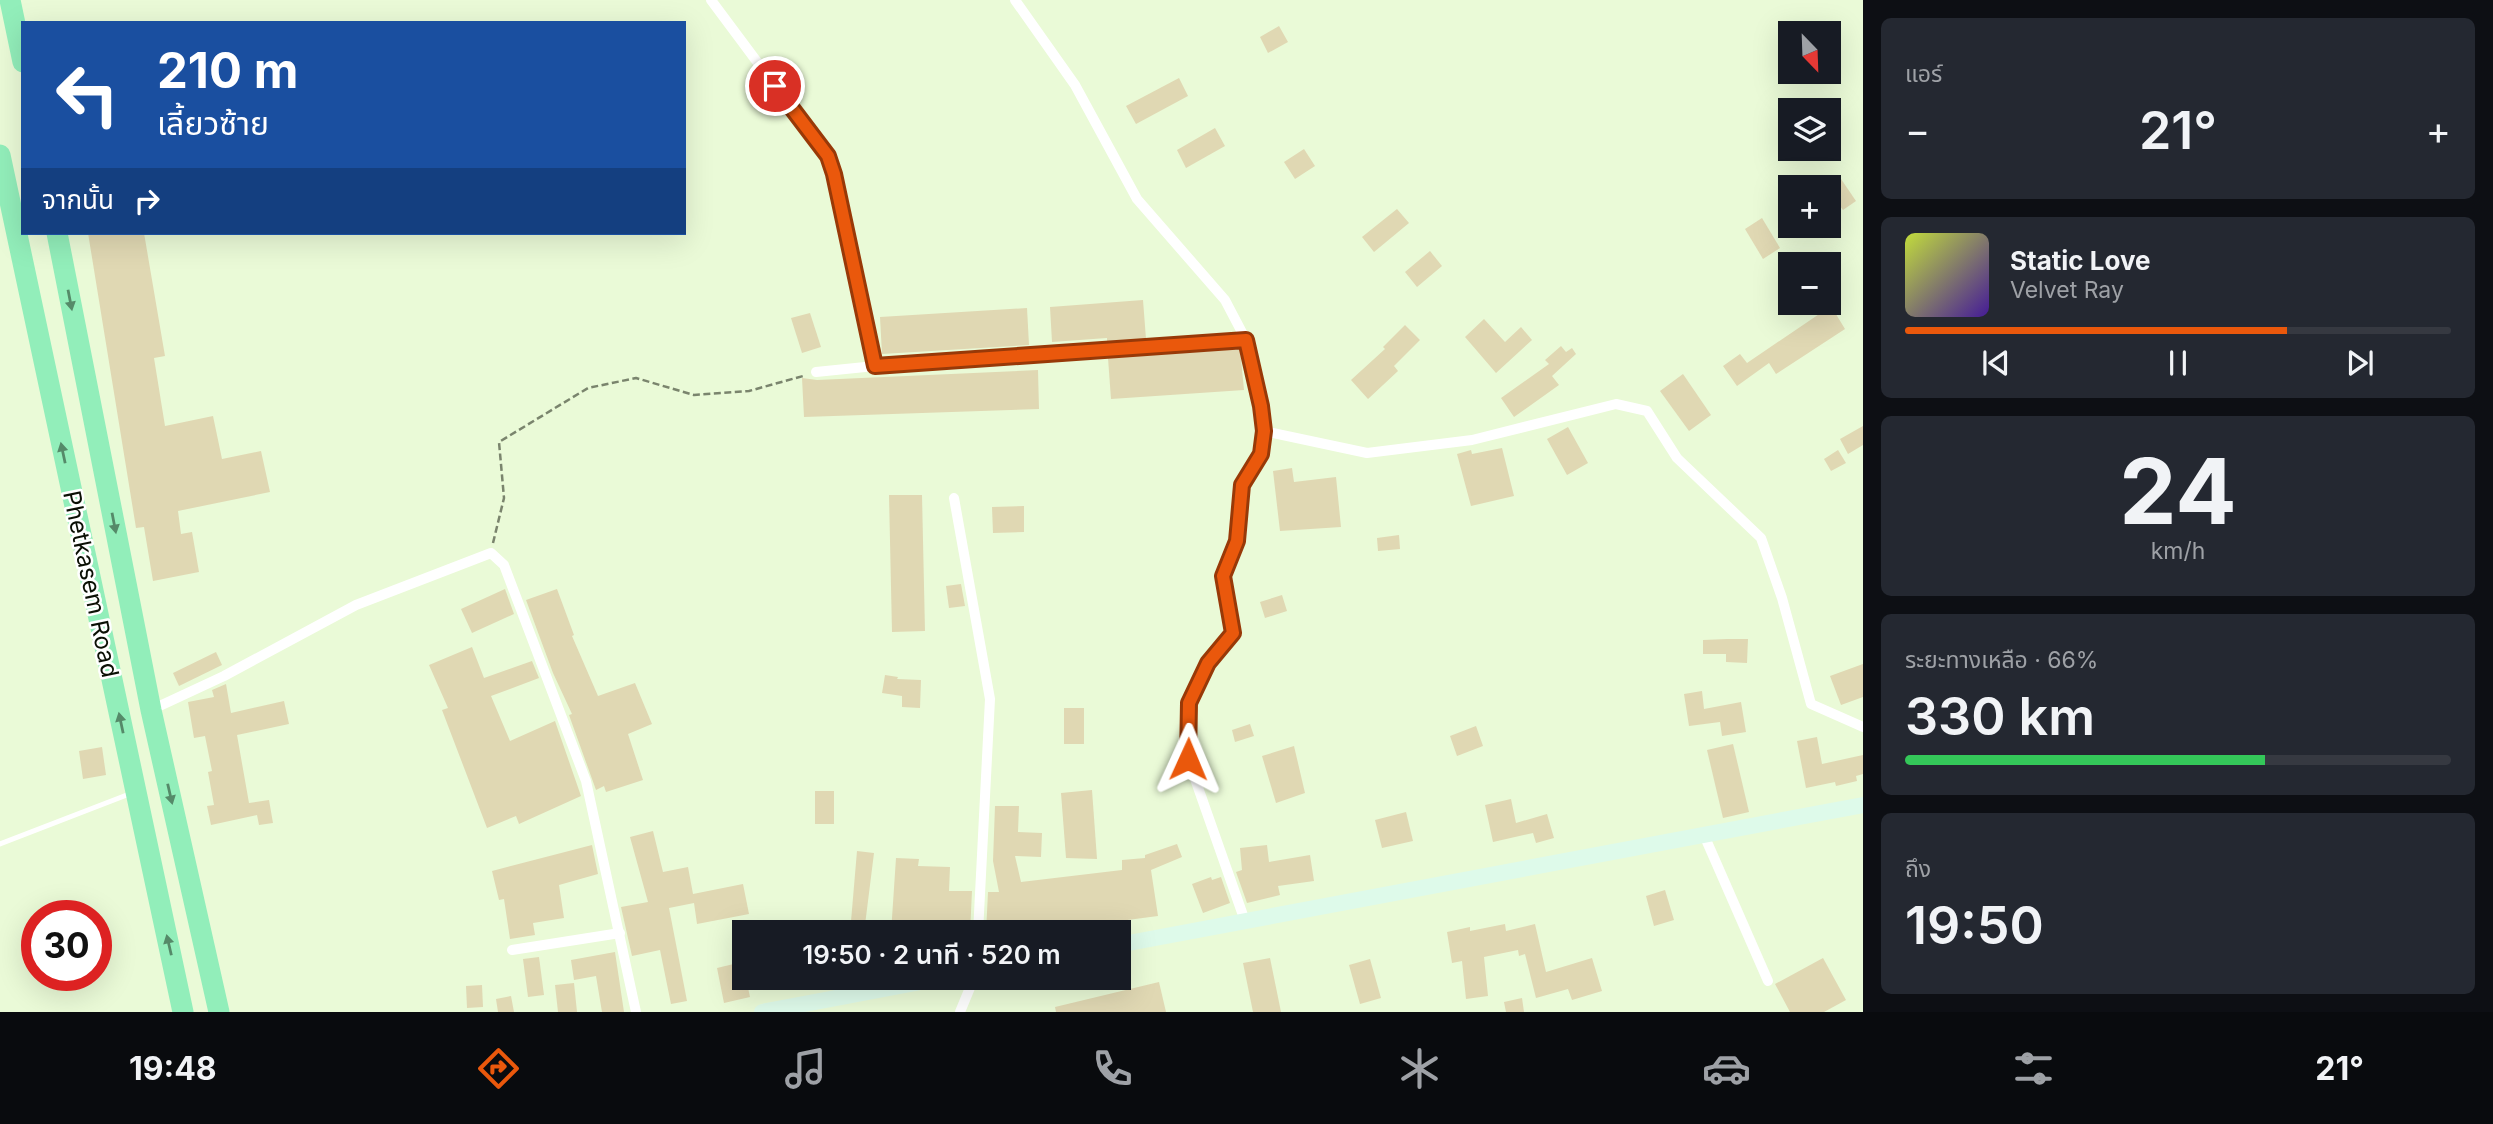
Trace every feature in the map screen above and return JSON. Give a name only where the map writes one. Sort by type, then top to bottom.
[{"type":"highway","points":[[10,0],[21,52]]},
{"type":"highway","name":"Phetkasem Road","points":[[0,155],[183,1012]]},
{"type":"highway","name":"Phetkasem Road","points":[[57,235],[151,710],[219,1012]]},
{"type":"highway","points":[[208,960],[233,1012]]},
{"type":"highway","points":[[170,1012],[176,973]]},
{"type":"street","points":[[710,0],[828,156],[875,366]]},
{"type":"street","points":[[1015,0],[1074,85],[1137,199],[1225,300],[1246,340],[1259,393],[1264,431],[1261,454],[1242,485],[1237,541],[1223,576],[1233,633],[1208,663],[1189,703],[1188,759],[1245,921]]},
{"type":"street","points":[[817,372],[1246,340]]},
{"type":"street","points":[[1264,431],[1367,453],[1472,440],[1616,404],[1647,411],[1677,458],[1761,538],[1782,598],[1811,704],[1863,727]]},
{"type":"street","points":[[954,498],[990,699],[979,920]]},
{"type":"street","points":[[151,710],[224,676],[356,605],[491,553],[504,565],[586,780],[636,1012]]},
{"type":"street","points":[[1131,943],[1863,805]]},
{"type":"street","points":[[1704,835],[1768,981]]},
{"type":"street","points":[[512,950],[620,933]]},
{"type":"street","points":[[762,1012],[878,990]]},
{"type":"street","points":[[960,1012],[969,990]]},
{"type":"lane","points":[[0,844],[135,791]]},
{"type":"path","points":[[491,553],[504,498],[499,442],[588,388],[636,377],[694,395],[749,391],[817,372]]},
{"type":"building","points":[[1279,26],[1288,42],[1268,53],[1260,37]]},
{"type":"building","points":[[1179,78],[1188,96],[1136,124],[1126,106]]},
{"type":"building","points":[[1215,128],[1225,146],[1186,168],[1177,150]]},
{"type":"building","points":[[1304,149],[1315,166],[1295,179],[1284,162]]},
{"type":"building","points":[[1841,179],[1856,201],[1843,210],[1841,207]]},
{"type":"building","points":[[1397,209],[1409,223],[1374,252],[1362,237]]},
{"type":"building","points":[[1762,218],[1780,248],[1763,259],[1745,229]]},
{"type":"building","points":[[88,235],[144,235],[165,356],[154,358],[165,426],[213,416],[222,459],[261,451],[270,492],[178,511],[181,534],[192,532],[199,572],[153,581],[144,527],[136,528]]},
{"type":"building","points":[[1430,251],[1442,266],[1417,287],[1405,272]]},
{"type":"building","points":[[1143,300],[1146,339],[1107,342],[1107,338],[1052,342],[1050,307]]},
{"type":"building","points":[[1027,308],[1029,345],[882,354],[880,317]]},
{"type":"building","points":[[810,313],[821,347],[802,353],[791,318]]},
{"type":"building","points":[[1818,315],[1836,315],[1845,329],[1776,374],[1769,363],[1737,386],[1723,366],[1740,354],[1747,363]]},
{"type":"building","points":[[1484,319],[1505,342],[1521,327],[1532,340],[1496,373],[1465,337]]},
{"type":"building","points":[[1405,325],[1420,340],[1394,366],[1398,371],[1368,399],[1351,380],[1385,349],[1383,347]]},
{"type":"building","points":[[1561,346],[1566,352],[1572,348],[1576,354],[1552,376],[1559,385],[1514,417],[1501,398],[1549,364],[1545,360]]},
{"type":"building","points":[[1240,349],[1244,390],[1111,399],[1108,358]]},
{"type":"building","points":[[1038,370],[1039,409],[804,417],[802,378],[817,380]]},
{"type":"building","points":[[1683,374],[1711,415],[1689,431],[1660,391]]},
{"type":"building","points":[[1863,426],[1863,445],[1848,454],[1840,439]]},
{"type":"building","points":[[1568,427],[1588,463],[1567,475],[1547,439]]},
{"type":"building","points":[[1502,448],[1514,496],[1471,506],[1457,454],[1471,450],[1472,454]]},
{"type":"building","points":[[1838,450],[1846,463],[1831,471],[1824,459]]},
{"type":"building","points":[[1292,468],[1294,482],[1336,477],[1341,527],[1280,531],[1273,471]]},
{"type":"building","points":[[889,495],[922,495],[925,631],[892,632]]},
{"type":"building","points":[[1024,506],[1024,532],[993,533],[992,507]]},
{"type":"building","points":[[1399,535],[1400,549],[1378,551],[1377,538]]},
{"type":"building","points":[[961,584],[965,606],[949,608],[946,586]]},
{"type":"building","points":[[505,589],[514,614],[472,633],[461,609]]},
{"type":"building","points":[[557,589],[574,635],[572,636],[598,696],[635,683],[652,724],[628,734],[643,780],[606,792],[604,786],[596,790],[569,715],[572,714],[553,673],[526,600]]},
{"type":"building","points":[[1282,595],[1287,611],[1265,618],[1260,602]]},
{"type":"building","points":[[1748,639],[1747,663],[1726,662],[1726,654],[1703,654],[1703,640]]},
{"type":"building","points":[[472,647],[484,678],[532,661],[539,678],[491,696],[510,741],[555,721],[581,796],[519,824],[516,816],[487,828],[442,710],[448,708],[429,665]]},
{"type":"building","points":[[216,652],[222,665],[179,686],[173,673]]},
{"type":"building","points":[[1863,664],[1863,697],[1841,705],[1830,676]]},
{"type":"building","points":[[885,675],[898,677],[897,679],[921,680],[920,708],[902,707],[902,696],[882,693]]},
{"type":"building","points":[[226,684],[231,713],[284,701],[289,724],[237,735],[249,803],[269,800],[273,823],[259,825],[257,815],[211,825],[207,806],[214,805],[208,772],[212,771],[205,736],[194,738],[188,702],[214,697],[212,690]]},
{"type":"building","points":[[1702,691],[1704,709],[1741,702],[1746,732],[1722,736],[1720,722],[1689,726],[1684,694]]},
{"type":"building","points":[[1064,708],[1084,708],[1084,744],[1064,744]]},
{"type":"building","points":[[1250,724],[1254,736],[1235,742],[1232,730]]},
{"type":"building","points":[[1476,726],[1483,746],[1457,756],[1450,736]]},
{"type":"building","points":[[1817,737],[1822,764],[1863,755],[1863,774],[1856,776],[1857,781],[1806,788],[1797,741]]},
{"type":"building","points":[[1733,744],[1749,812],[1723,818],[1707,750]]},
{"type":"building","points":[[1294,746],[1305,793],[1276,803],[1262,756]]},
{"type":"building","points":[[102,747],[106,775],[83,779],[79,751]]},
{"type":"building","points":[[1092,790],[1097,859],[1066,858],[1061,793]]},
{"type":"building","points":[[815,791],[834,791],[834,824],[815,824]]},
{"type":"building","points":[[1511,799],[1516,823],[1547,814],[1554,838],[1536,843],[1533,833],[1493,842],[1485,805]]},
{"type":"building","points":[[995,806],[1019,806],[1018,832],[1042,833],[1041,857],[1015,856],[1021,882],[1122,870],[1122,860],[1145,858],[1145,855],[1177,844],[1182,857],[1151,870],[1158,916],[1127,920],[987,920],[988,892],[999,892],[993,861]]},
{"type":"building","points":[[1406,812],[1413,841],[1382,848],[1375,820]]},
{"type":"building","points":[[653,831],[663,872],[688,867],[693,894],[743,884],[749,914],[697,924],[694,903],[669,908],[687,1001],[671,1004],[660,950],[632,956],[621,907],[648,902],[630,837]]},
{"type":"building","points":[[592,845],[598,874],[559,885],[564,918],[533,923],[535,935],[510,939],[504,899],[499,900],[492,871]]},
{"type":"building","points":[[1267,845],[1269,862],[1310,855],[1314,881],[1278,886],[1280,895],[1247,903],[1236,872],[1242,870],[1240,848]]},
{"type":"building","points":[[857,851],[874,853],[866,920],[851,920]]},
{"type":"building","points":[[896,858],[919,859],[918,866],[950,867],[949,891],[972,891],[971,920],[892,920]]},
{"type":"building","points":[[1211,877],[1212,880],[1221,877],[1230,903],[1203,913],[1192,884]]},
{"type":"building","points":[[1665,890],[1674,920],[1654,926],[1646,896]]},
{"type":"building","points":[[1505,924],[1506,931],[1535,924],[1546,972],[1592,958],[1602,991],[1572,1000],[1568,989],[1536,998],[1525,954],[1519,956],[1518,950],[1484,957],[1488,996],[1466,999],[1462,961],[1452,963],[1447,932],[1470,927],[1470,931]]},
{"type":"building","points":[[615,952],[624,1012],[602,1012],[596,976],[574,980],[571,960]]},
{"type":"building","points":[[539,957],[544,995],[528,997],[523,959]]},
{"type":"building","points":[[1270,958],[1281,1012],[1253,1012],[1243,963]]},
{"type":"building","points":[[1823,958],[1846,1000],[1824,1012],[1790,1012],[1775,984]]},
{"type":"building","points":[[1370,959],[1381,998],[1360,1004],[1349,965]]},
{"type":"building","points":[[732,964],[732,990],[749,990],[750,997],[724,1003],[717,968]]},
{"type":"building","points":[[1159,982],[1166,1012],[1056,1012],[1055,1007]]},
{"type":"building","points":[[574,983],[577,1012],[558,1012],[555,985]]},
{"type":"building","points":[[482,985],[483,1007],[467,1008],[466,986]]},
{"type":"building","points":[[511,996],[514,1012],[498,1012],[496,999]]},
{"type":"building","points":[[1522,998],[1524,1012],[1506,1012],[1504,1002]]},
{"type":"route","points":[[775,86],[828,156],[875,366],[1246,340],[1261,406],[1264,431],[1261,454],[1242,485],[1237,541],[1223,576],[1233,633],[1208,663],[1189,703],[1188,759]]}]
